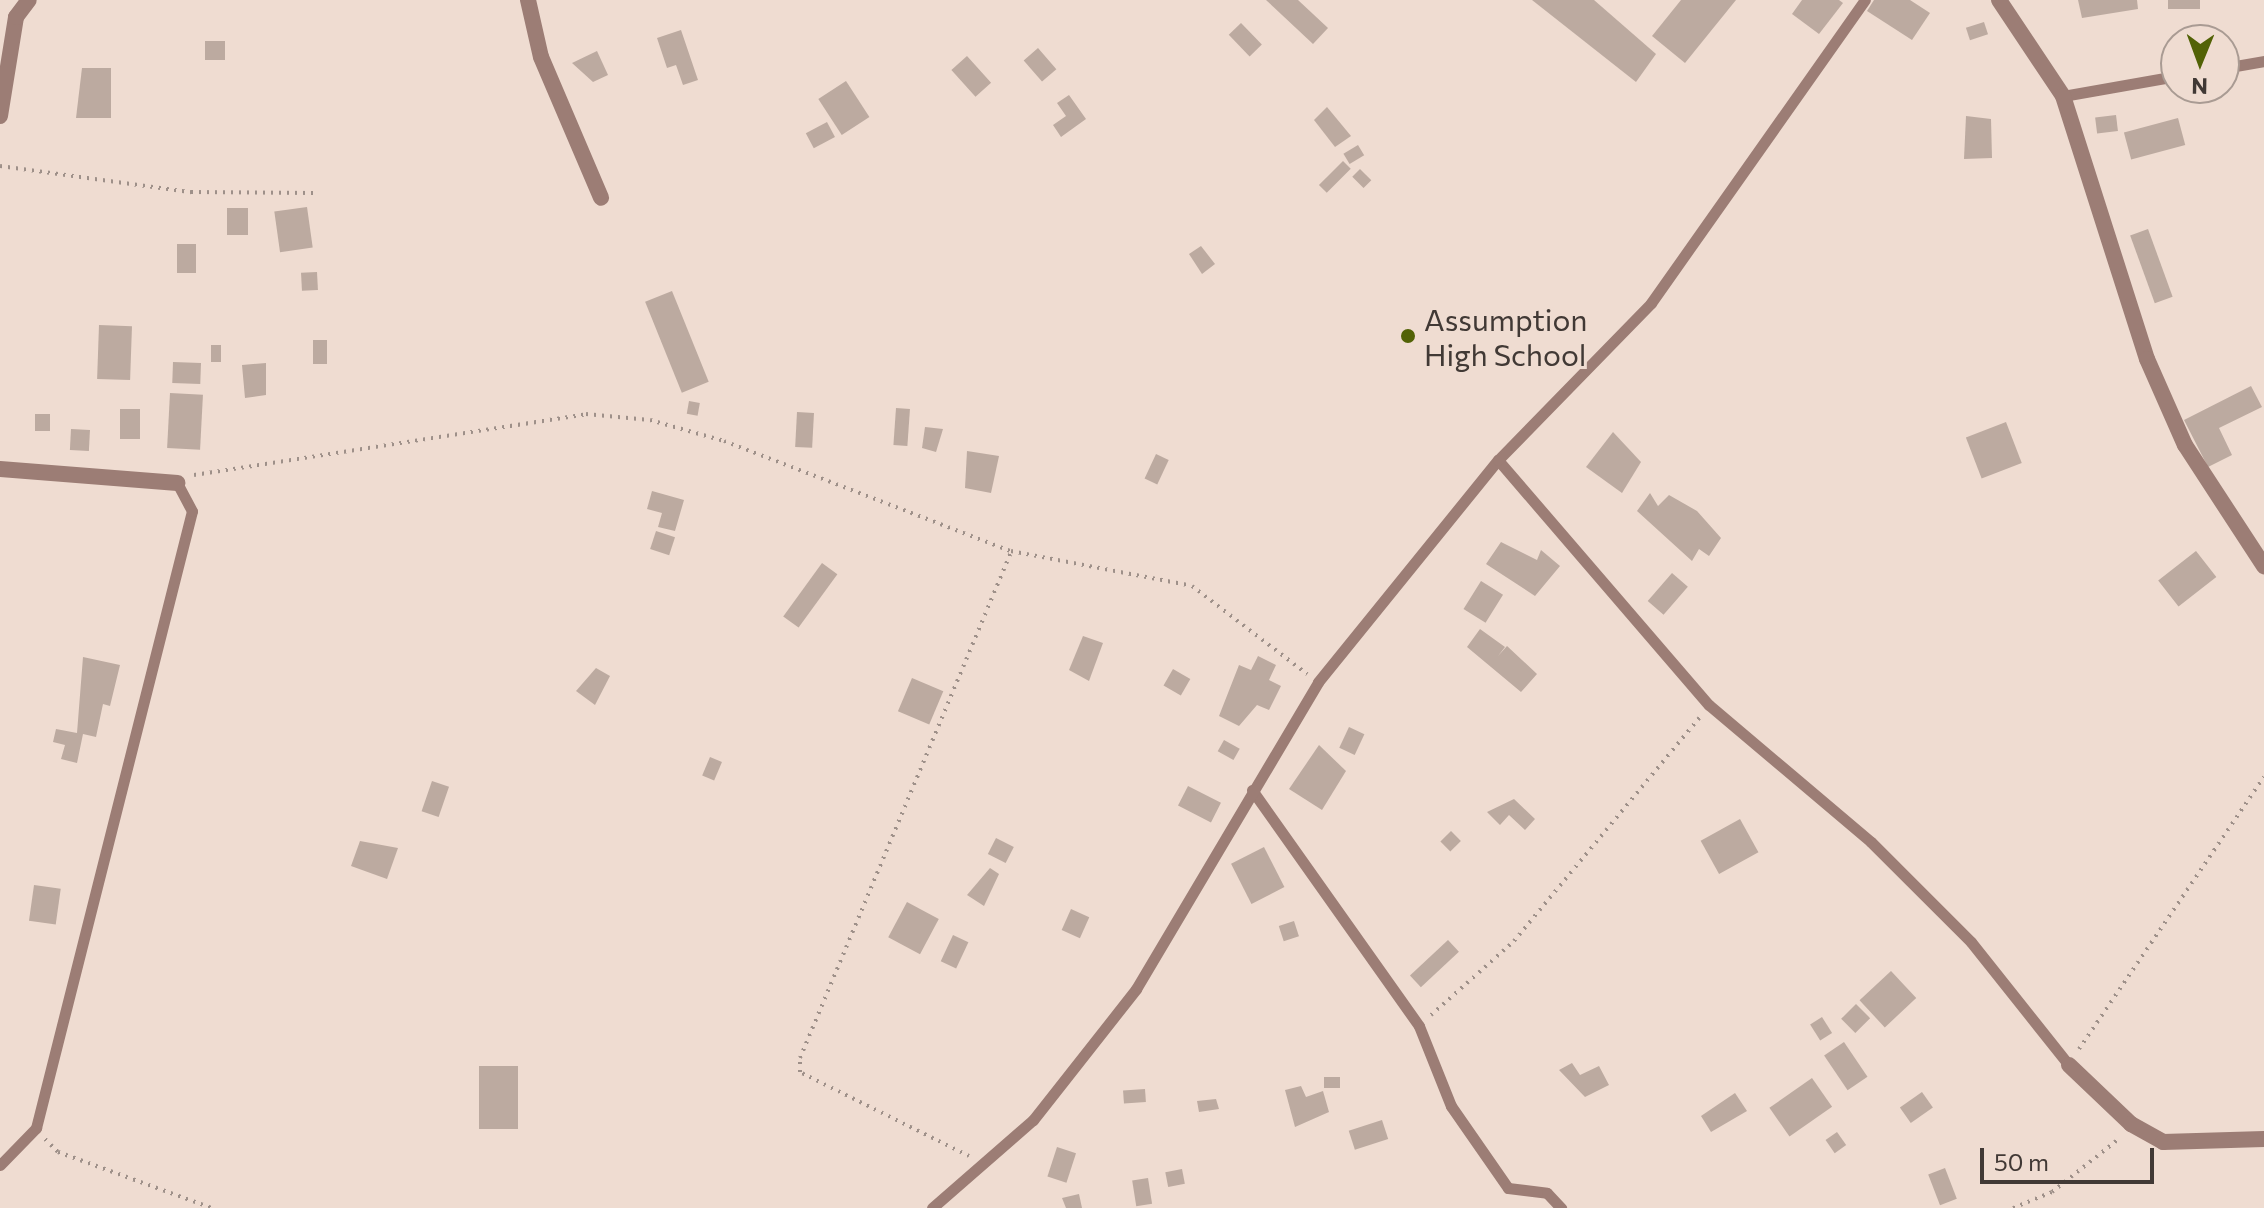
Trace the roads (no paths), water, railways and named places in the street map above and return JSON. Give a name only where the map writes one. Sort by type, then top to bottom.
[{"type":"street","points":[[0,116],[16,17],[29,0]]},
{"type":"street","points":[[528,0],[541,57],[601,198]]},
{"type":"street","points":[[1999,0],[2063,96],[2147,359],[2185,445],[2264,566]]},
{"type":"street","points":[[0,469],[177,483]]},
{"type":"street","points":[[2069,1065],[2138,1126],[2163,1142],[2264,1139]]},
{"type":"lane","points":[[932,1208],[979,1161],[1033,1120],[1136,989],[1318,682],[1498,460],[1651,303],[1865,0]]},
{"type":"lane","points":[[2240,65],[2264,61]]},
{"type":"lane","points":[[2063,96],[2160,79]]},
{"type":"lane","points":[[1498,460],[1709,705],[1871,842],[1971,942],[2069,1065]]},
{"type":"lane","points":[[0,1165],[36,1128],[192,511],[177,483]]},
{"type":"lane","points":[[1252,790],[1419,1026],[1451,1106],[1508,1188],[1547,1193],[1561,1208]]},
{"type":"place","name":"Assumption High School","points":[[1408,336]]}]
